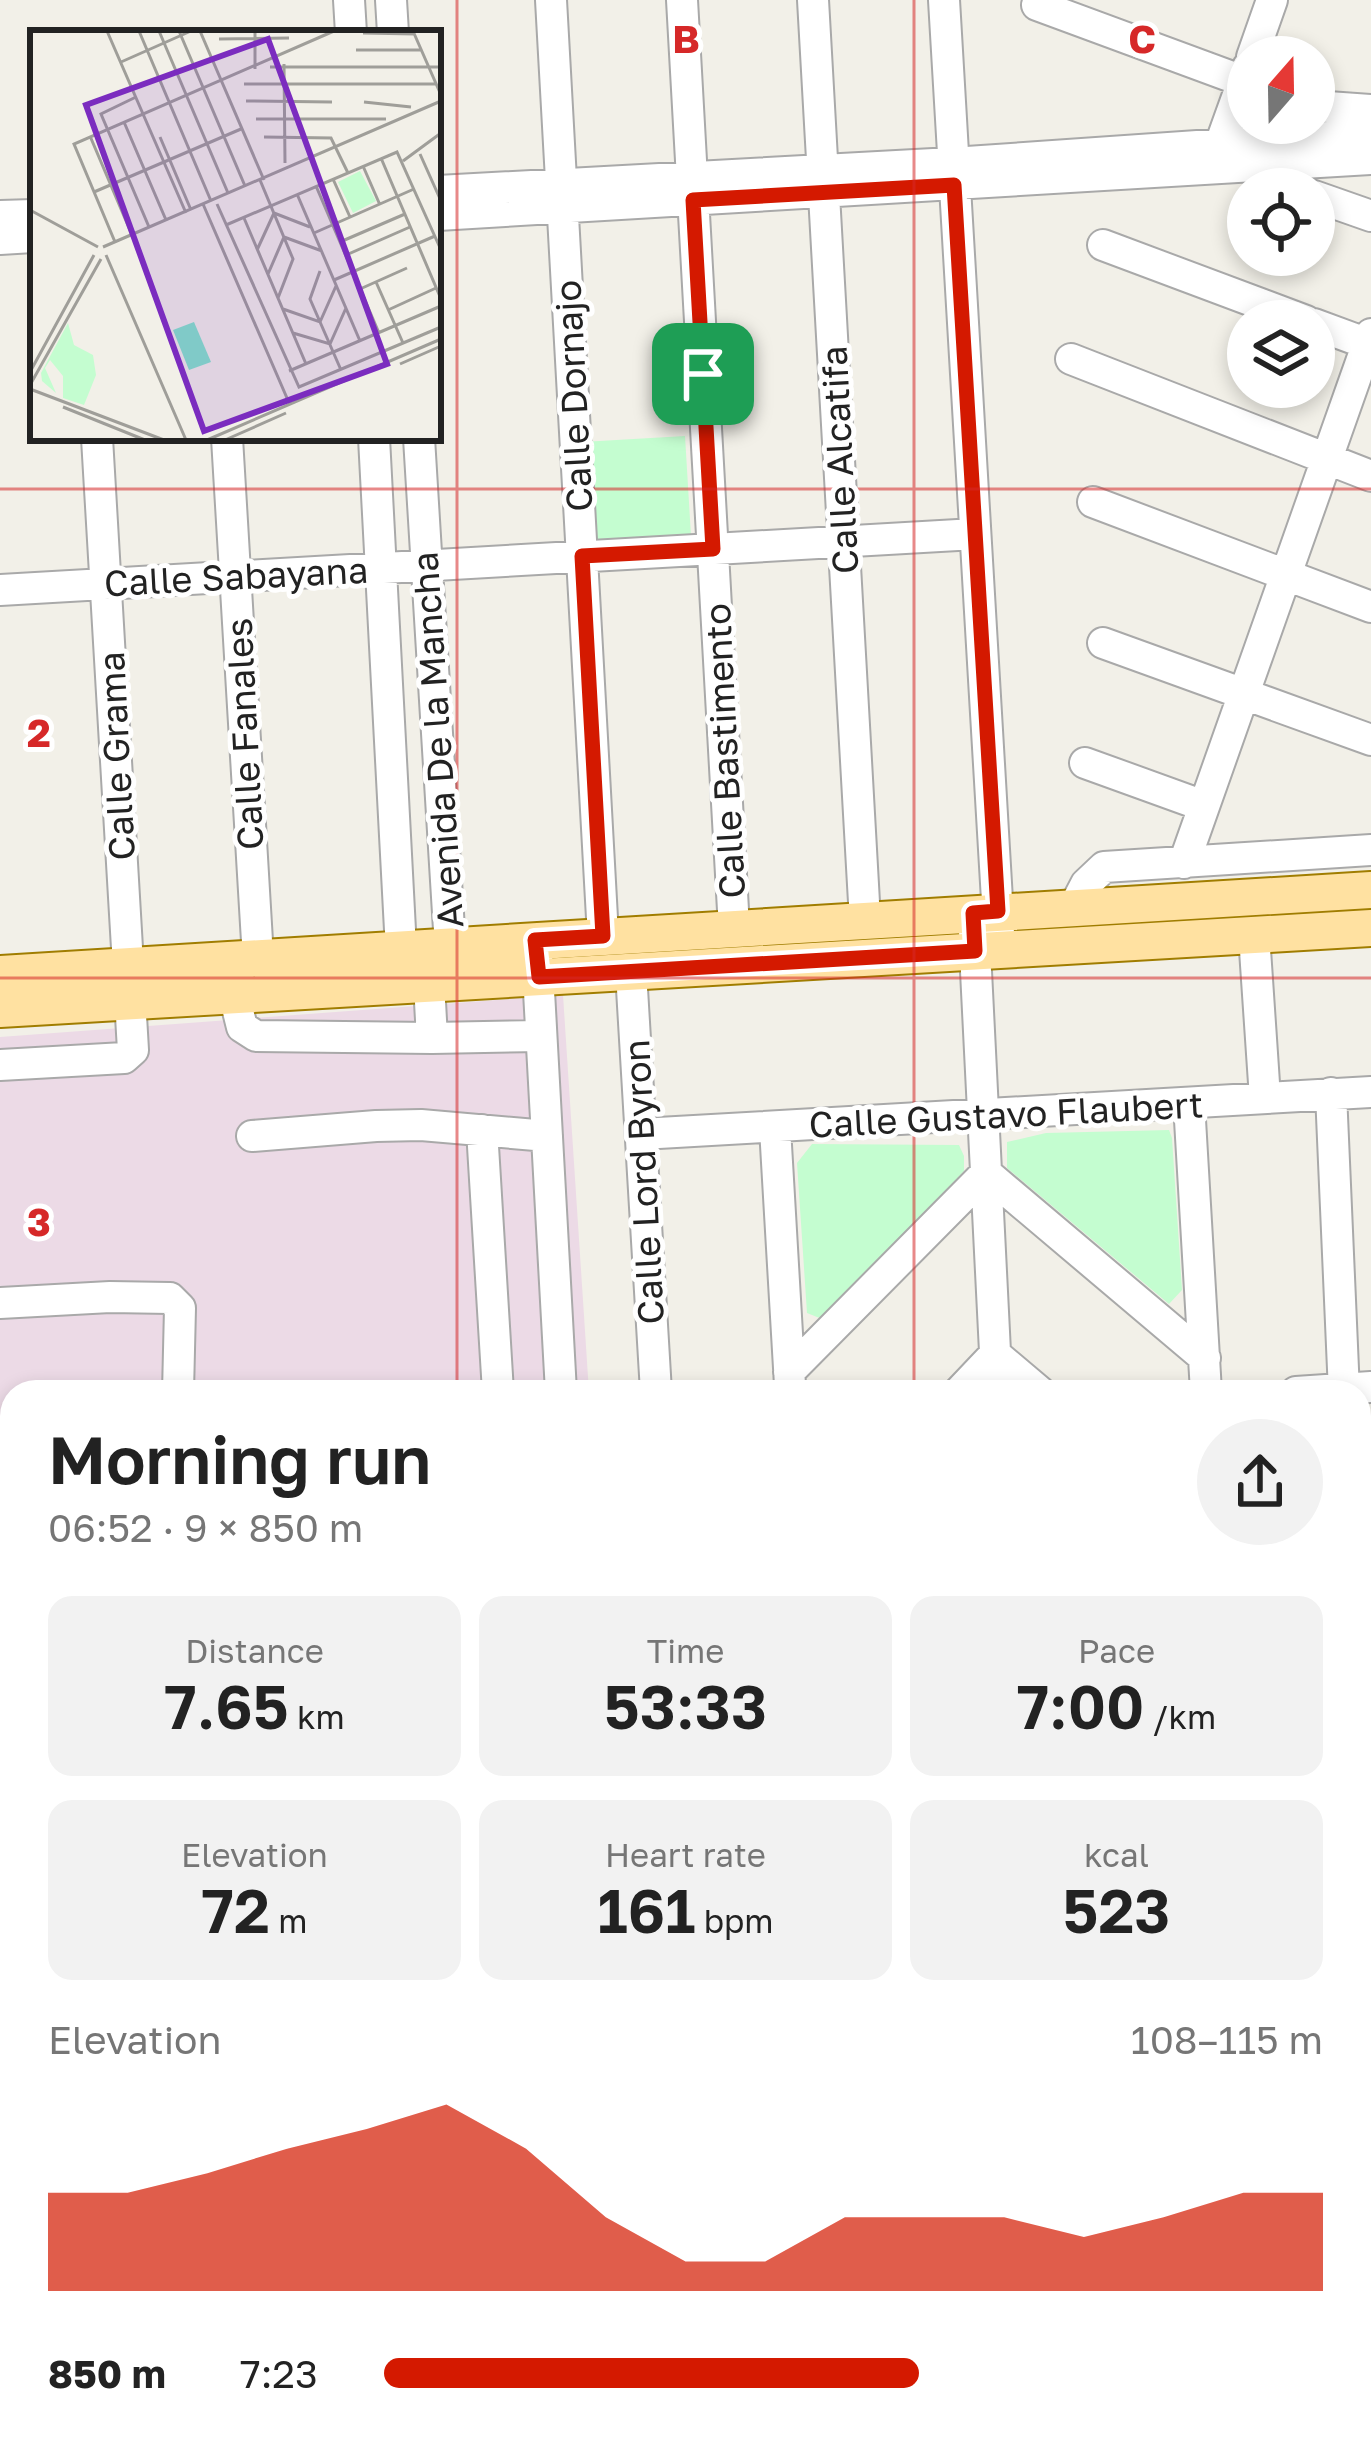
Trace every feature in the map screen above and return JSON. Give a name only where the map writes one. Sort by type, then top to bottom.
[{"type":"main road","points":[[0,974],[234,995],[429,984],[537,959],[603,936],[1371,890]]},
{"type":"main road","points":[[0,1009],[258,958],[450,946],[631,972],[1371,928]]},
{"type":"street","points":[[349,0],[351,30]]},
{"type":"street","points":[[391,0],[393,30]]},
{"type":"street","name":"Calle Dornajo","points":[[550,0],[603,936]]},
{"type":"street","name":"Calle Bastimento","points":[[682,0],[734,928]]},
{"type":"street","name":"Calle Alcatifa","points":[[813,0],[865,920]]},
{"type":"street","points":[[944,0],[975,534],[988,951],[984,1112],[996,1380]]},
{"type":"street","points":[[1260,36],[1273,0]]},
{"type":"street","points":[[1037,5],[1227,62]]},
{"type":"street","points":[[1335,107],[1371,110]]},
{"type":"street","points":[[1216,155],[1227,125]]},
{"type":"street","points":[[441,191],[561,195],[953,174],[1216,155],[1371,134]]},
{"type":"street","points":[[1216,155],[1371,159]]},
{"type":"street","points":[[441,215],[561,195]]},
{"type":"street","points":[[1335,203],[1371,216]]},
{"type":"street","points":[[0,216],[30,214]]},
{"type":"street","points":[[0,239],[30,238]]},
{"type":"street","points":[[1103,245],[1251,300]]},
{"type":"street","points":[[1184,863],[1370,341],[1335,330]]},
{"type":"street","points":[[1071,359],[1371,476]]},
{"type":"street","name":"Calle Grama","points":[[0,1066],[124,1058],[133,1050],[98,441]]},
{"type":"street","name":"Calle Fanales","points":[[226,441],[258,958]]},
{"type":"street","name":"Avenida De la Mancha","points":[[374,441],[400,949],[429,984],[450,946],[418,441]]},
{"type":"street","points":[[1093,502],[1371,608]]},
{"type":"street","name":"Calle Sabayana","points":[[0,590],[975,534]]},
{"type":"street","points":[[1103,643],[1371,740]]},
{"type":"street","points":[[1085,764],[1204,806]]},
{"type":"street","points":[[1074,907],[1086,884],[1104,867],[1371,850]]},
{"type":"street","points":[[1253,935],[1265,1098]]},
{"type":"street","points":[[537,959],[560,1380]]},
{"type":"street","name":"Calle Lord Byron","points":[[631,972],[655,1380]]},
{"type":"street","points":[[429,984],[432,1038]]},
{"type":"street","points":[[234,995],[242,1027],[256,1036],[541,1036]]},
{"type":"street","name":"Calle Gustavo Flaubert","points":[[641,1134],[1371,1092]]},
{"type":"street","points":[[1331,1094],[1352,1380]]},
{"type":"street","points":[[1189,1103],[1206,1380]]},
{"type":"street","points":[[252,1136],[376,1126],[447,1126],[547,1136]]},
{"type":"street","points":[[775,1128],[790,1380]]},
{"type":"street","points":[[482,1130],[497,1380]]},
{"type":"street","points":[[986,1173],[1205,1358]]},
{"type":"street","points":[[792,1380],[986,1173]]},
{"type":"street","points":[[0,1303],[170,1298],[180,1308],[178,1380]]},
{"type":"street","points":[[970,1380],[995,1354]]},
{"type":"street","points":[[995,1354],[1026,1380]]},
{"type":"shaded area","points":[[563,995],[588,1380],[0,1380],[0,1037]]},
{"type":"green space","points":[[685,436],[691,536],[594,547],[582,442]]},
{"type":"green space","points":[[1169,1130],[1182,1290],[1169,1304],[1007,1168],[1007,1142],[1046,1133]]},
{"type":"green space","points":[[812,1144],[959,1145],[964,1156],[964,1171],[827,1321],[807,1313],[797,1163]]},
{"type":"route","points":[[954,185],[998,911],[973,913],[975,951],[539,977],[535,940],[603,936],[582,556],[713,549],[703,374],[693,200],[954,185]]}]
